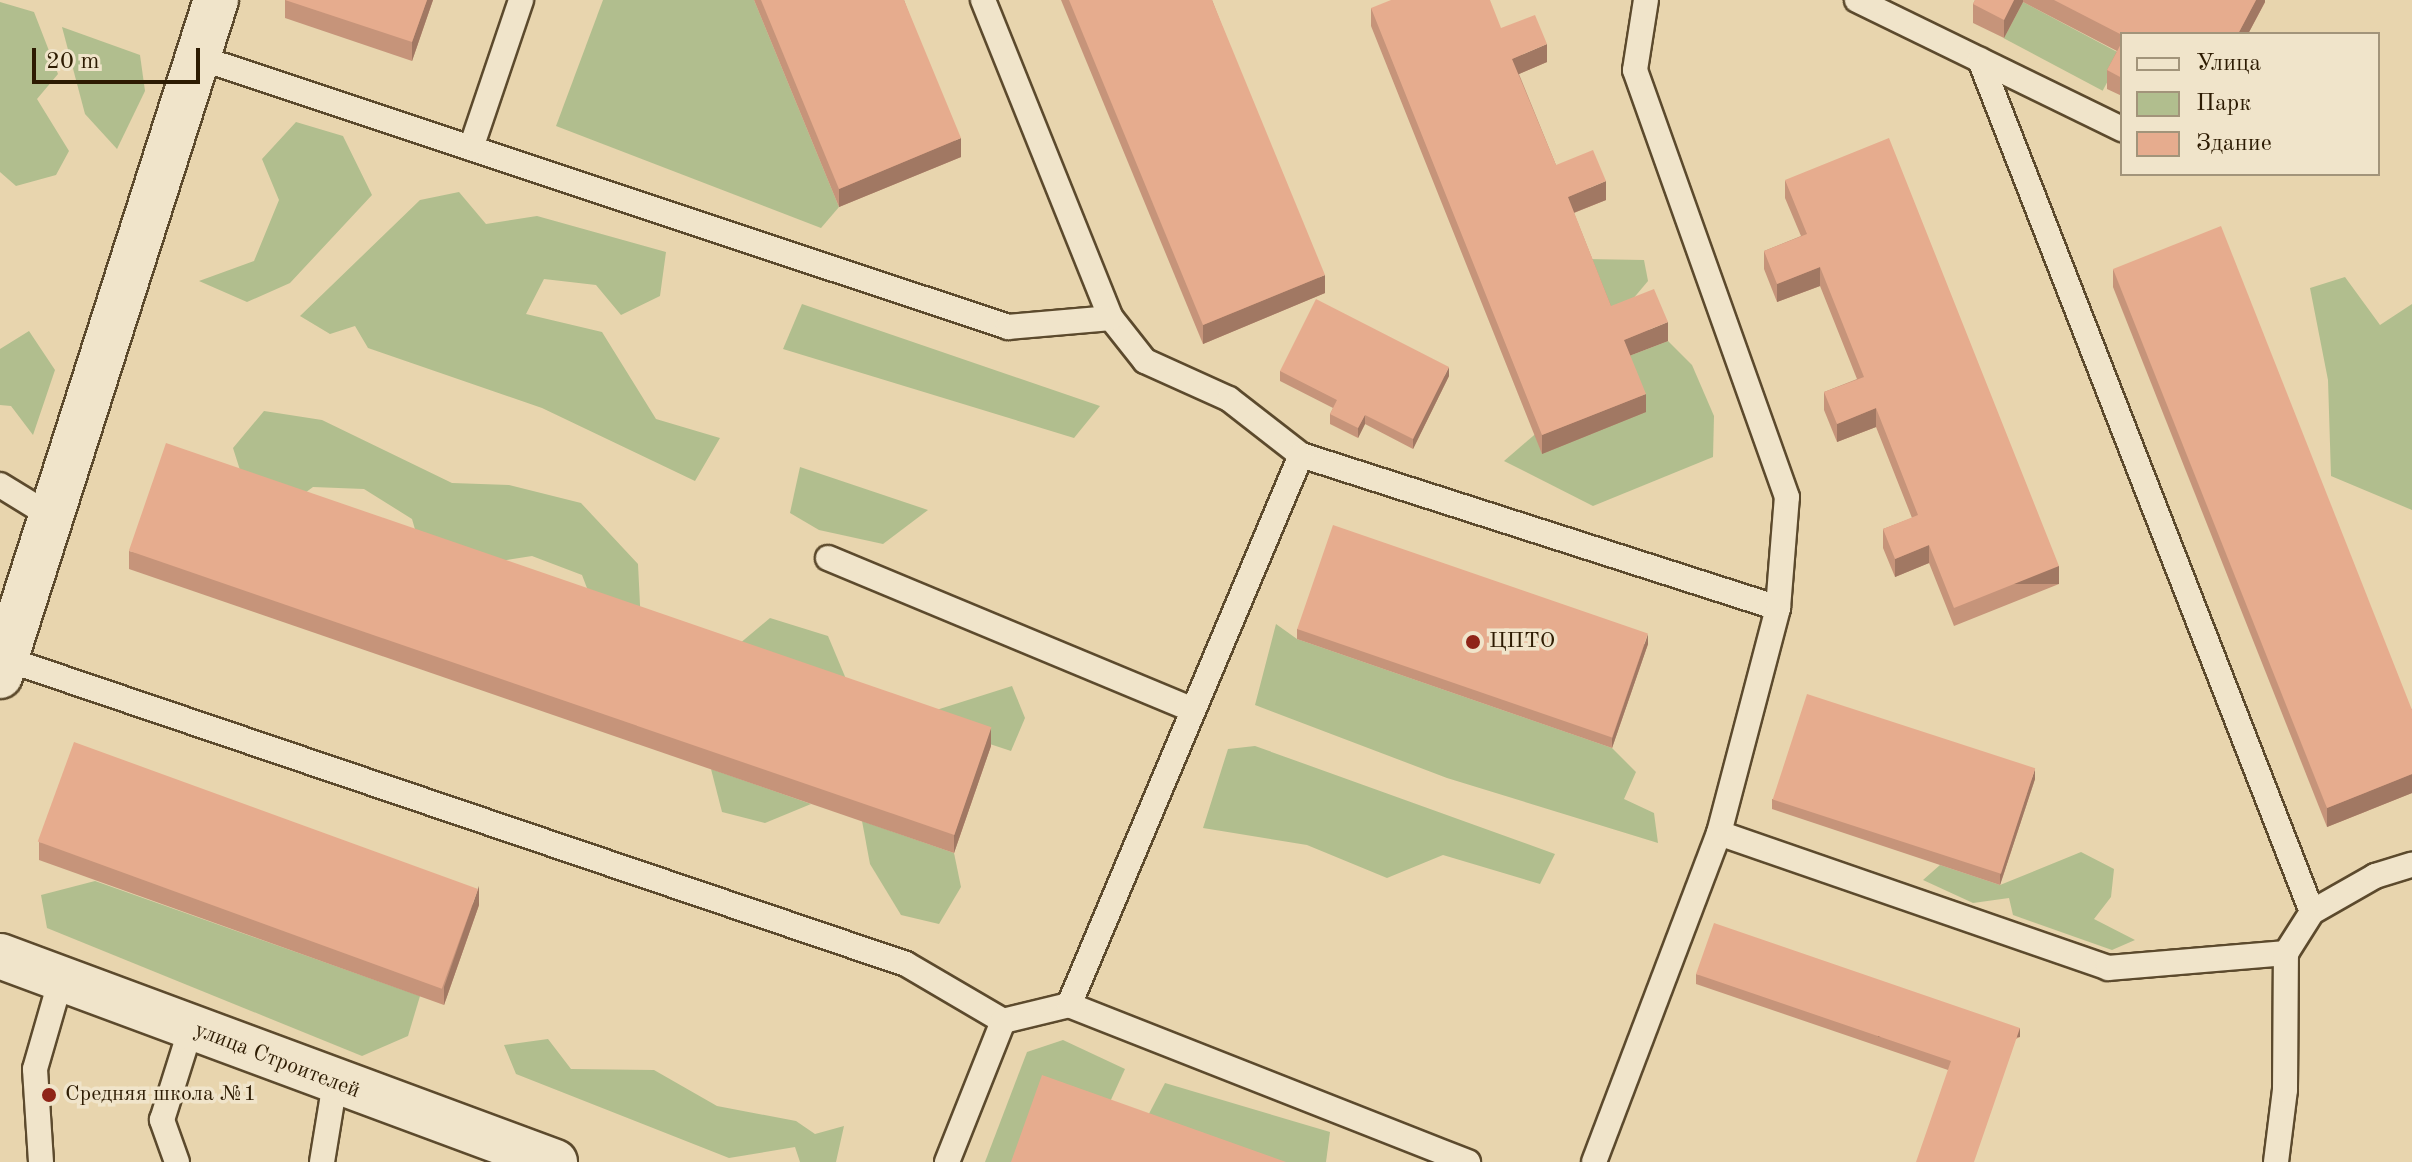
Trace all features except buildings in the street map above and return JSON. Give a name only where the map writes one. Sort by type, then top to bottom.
[{"type":"street","points":[[3,668],[49,515],[216,0]]},
{"type":"street","name":"улица Строителей","points":[[0,956],[335,1083],[555,1162]]},
{"type":"lane","points":[[471,148],[521,0]]},
{"type":"lane","points":[[983,0],[1111,318],[1145,361],[1229,399],[1301,455],[1778,608]]},
{"type":"lane","points":[[1594,1162],[1719,833],[1778,608],[1787,497],[1635,70],[1646,0]]},
{"type":"lane","points":[[1857,0],[2120,128]]},
{"type":"lane","points":[[197,57],[1008,327],[1111,318]]},
{"type":"lane","points":[[1980,60],[2312,912]]},
{"type":"lane","points":[[1069,1005],[1191,709],[1301,455]]},
{"type":"lane","points":[[0,485],[49,515]]},
{"type":"lane","points":[[828,558],[1191,709]]},
{"type":"lane","points":[[3,668],[906,964],[1003,1021],[1069,1005],[1468,1162]]},
{"type":"lane","points":[[1719,833],[2108,968],[2286,953]]},
{"type":"lane","points":[[2276,1162],[2285,1090],[2286,953],[2312,912],[2375,876],[2412,865]]},
{"type":"lane","points":[[41,1162],[35,1069],[61,979]]},
{"type":"lane","points":[[947,1162],[1003,1021]]},
{"type":"lane","points":[[177,1162],[162,1120],[191,1028]]},
{"type":"lane","points":[[322,1162],[335,1083]]},
{"type":"green space","points":[[603,0],[754,0],[839,207],[821,228],[556,126]]},
{"type":"green space","points":[[0,2],[34,12],[58,74],[37,99],[69,151],[56,175],[16,186],[0,172]]},
{"type":"green space","points":[[2023,2],[2120,54],[2103,91],[2004,38]]},
{"type":"green space","points":[[62,27],[140,55],[145,91],[117,149],[85,114]]},
{"type":"green space","points":[[296,122],[343,136],[372,195],[290,283],[247,302],[199,281],[254,261],[279,200],[262,159]]},
{"type":"green space","points":[[459,192],[486,224],[537,216],[666,252],[660,296],[621,315],[596,285],[544,279],[526,314],[602,332],[656,419],[720,438],[695,481],[542,408],[368,348],[355,326],[330,334],[300,316],[420,200]]},
{"type":"green space","points":[[1585,259],[1644,260],[1648,281],[1611,325]]},
{"type":"green space","points":[[2345,277],[2380,325],[2412,304],[2412,510],[2331,476],[2328,380],[2310,288]]},
{"type":"green space","points":[[802,304],[1100,406],[1074,438],[783,349]]},
{"type":"green space","points":[[29,331],[55,370],[33,435],[11,406],[0,405],[0,349]]},
{"type":"green space","points":[[1668,341],[1692,365],[1714,416],[1713,457],[1593,506],[1504,461],[1624,358]]},
{"type":"green space","points":[[264,411],[322,420],[452,483],[509,485],[581,503],[638,564],[641,625],[595,609],[582,575],[532,556],[467,566],[421,550],[412,519],[364,489],[313,487],[290,504],[246,489],[233,448]]},
{"type":"green space","points":[[800,467],[928,510],[883,544],[819,530],[790,513]]},
{"type":"green space","points":[[770,618],[828,636],[854,698],[726,655]]},
{"type":"green space","points":[[1276,624],[1297,639],[1612,748],[1636,772],[1624,799],[1654,813],[1658,843],[1447,778],[1255,705]]},
{"type":"green space","points":[[1012,686],[1025,718],[1011,751],[911,718]]},
{"type":"green space","points":[[1255,746],[1555,854],[1540,884],[1443,855],[1387,878],[1307,845],[1203,828],[1228,749]]},
{"type":"green space","points":[[711,769],[811,804],[765,823],[722,812]]},
{"type":"green space","points":[[862,821],[954,853],[961,887],[939,924],[901,915],[870,864]]},
{"type":"green space","points":[[2081,852],[2114,869],[2111,897],[2094,919],[2135,940],[2112,950],[2013,915],[2009,898],[1973,903],[1923,880],[1940,865],[2000,885]]},
{"type":"green space","points":[[95,881],[420,996],[408,1036],[362,1056],[47,928],[41,895]]},
{"type":"green space","points":[[548,1039],[571,1069],[654,1070],[717,1106],[796,1121],[815,1134],[844,1126],[836,1162],[800,1162],[795,1147],[729,1158],[516,1074],[504,1045]]},
{"type":"green space","points":[[1063,1040],[1125,1069],[1104,1115],[1018,1162],[985,1162],[1027,1052]]},
{"type":"green space","points":[[1165,1083],[1330,1132],[1326,1162],[1235,1162],[1141,1129]]},
{"type":"place","name":"ЦПТО","points":[[1473,642]]},
{"type":"place","name":"Средняя школа №1","points":[[49,1095]]}]
